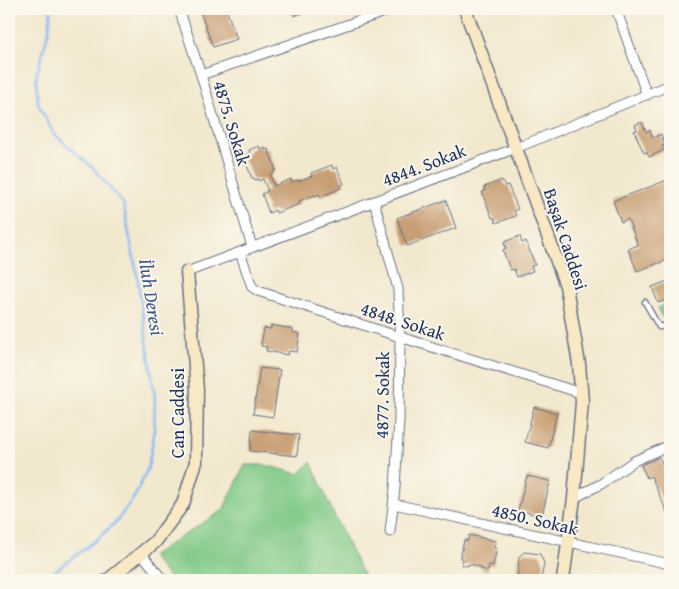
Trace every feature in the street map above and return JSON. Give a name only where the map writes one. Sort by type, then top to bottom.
[{"type":"street","name":"4875. Sokak","points":[[179,9],[201,75],[252,247]]},
{"type":"street","points":[[201,75],[393,9]]},
{"type":"street","name":"Başak Caddesi","points":[[465,9],[566,286],[579,364],[582,402],[574,498],[563,580]]},
{"type":"street","points":[[616,9],[647,94]]},
{"type":"street","name":"4844. Sokak","points":[[188,272],[516,148],[670,85]]},
{"type":"street","name":"4877. Sokak","points":[[374,201],[398,289],[400,337],[399,420],[394,504],[390,532]]},
{"type":"street","name":"4848. Sokak","points":[[240,252],[252,287],[258,290],[400,337],[581,393]]},
{"type":"street","name":"Can Caddesi","points":[[108,580],[155,542],[183,504],[196,462],[197,390],[188,272]]},
{"type":"street","points":[[574,498],[601,484],[634,461],[670,445]]},
{"type":"street","name":"4850. Sokak","points":[[394,504],[670,564]]},
{"type":"street","points":[[141,553],[163,580]]},
{"type":"lane","points":[[645,302],[659,327],[670,325]]},
{"type":"green space","points":[[670,302],[670,318],[664,319],[658,308]]},
{"type":"green space","points":[[311,462],[338,524],[366,580],[171,580],[151,556],[223,510],[245,465],[265,465],[299,474]]},
{"type":"building","points":[[199,9],[226,9],[237,39],[213,47]]},
{"type":"building","points":[[292,9],[311,9],[311,10],[294,16]]},
{"type":"building","points":[[642,122],[646,132],[650,130],[653,138],[661,134],[665,145],[662,146],[664,150],[649,157],[647,152],[644,153],[634,131],[637,130],[635,125]]},
{"type":"building","points":[[259,146],[260,149],[265,147],[265,150],[268,149],[276,170],[270,175],[274,186],[291,179],[292,182],[312,176],[311,173],[332,165],[333,169],[337,167],[344,184],[340,186],[341,188],[320,197],[319,194],[315,195],[299,201],[300,204],[276,213],[275,210],[269,213],[262,194],[268,191],[263,179],[259,181],[252,178],[244,158],[247,157],[246,154],[250,152],[249,150]]},
{"type":"building","points":[[670,179],[670,259],[637,271],[628,249],[638,245],[628,219],[621,222],[613,201]]},
{"type":"building","points":[[502,180],[505,186],[508,185],[518,209],[514,211],[516,216],[496,223],[494,217],[492,218],[482,192],[485,191],[484,187]]},
{"type":"building","points":[[446,200],[456,228],[407,246],[397,218]]},
{"type":"building","points":[[520,236],[522,243],[526,241],[535,265],[531,266],[533,271],[517,277],[514,269],[510,270],[503,250],[506,248],[504,242]]},
{"type":"building","points":[[670,280],[670,299],[658,303],[652,287]]},
{"type":"building","points":[[271,325],[293,329],[293,332],[300,334],[297,352],[289,351],[288,355],[266,351],[267,347],[261,346],[264,328],[271,329]]},
{"type":"building","points":[[260,368],[280,370],[273,417],[253,414]]},
{"type":"building","points":[[534,407],[557,413],[548,448],[525,442]]},
{"type":"building","points":[[252,430],[299,435],[297,456],[250,451]]},
{"type":"building","points":[[659,457],[665,469],[662,471],[670,489],[670,519],[651,476],[647,478],[641,465]]},
{"type":"building","points":[[527,476],[550,481],[542,516],[518,510]]},
{"type":"building","points":[[469,535],[496,541],[494,548],[497,548],[493,566],[489,565],[488,571],[469,564],[468,566],[462,565],[463,559],[460,558],[464,540],[468,541]]},
{"type":"building","points":[[524,552],[540,554],[544,563],[541,580],[517,580],[519,557]]},
{"type":"waterway","name":"İluh Deresi","points":[[43,580],[95,541],[117,521],[135,496],[148,468],[154,434],[155,397],[137,274],[123,203],[92,167],[54,134],[38,104],[36,77],[49,30],[51,9]]}]
